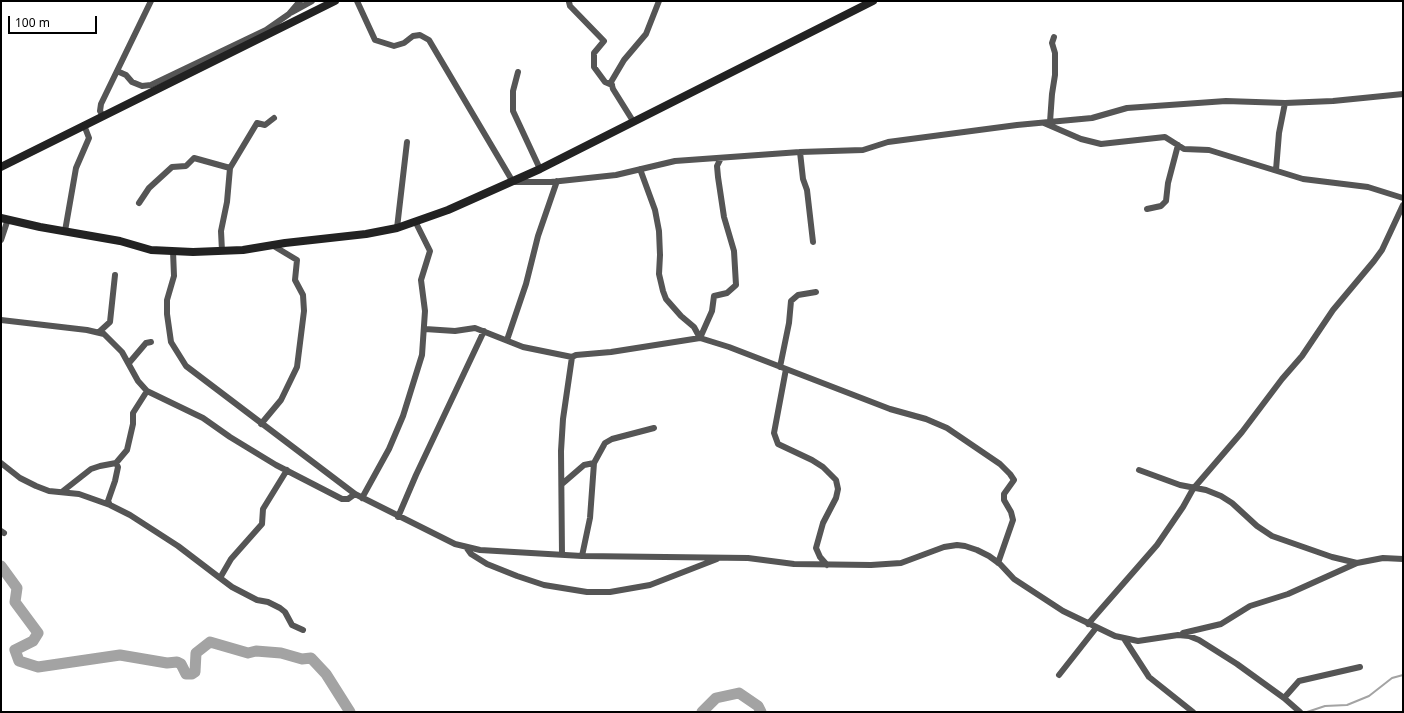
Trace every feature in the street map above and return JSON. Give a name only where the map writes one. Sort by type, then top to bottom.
[{"type":"street","points":[[103,116],[100,111],[101,104],[151,1]]},
{"type":"street","points":[[289,14],[300,1]]},
{"type":"street","points":[[117,71],[142,86],[151,86],[266,30],[289,14],[312,1]]},
{"type":"street","points":[[1,167],[302,19],[335,1]]},
{"type":"street","points":[[357,1],[375,40],[394,46],[404,43],[413,36],[420,35],[429,40],[512,182]]},
{"type":"street","points":[[612,85],[613,78],[624,60],[646,34],[659,1]]},
{"type":"street","points":[[1,240],[4,218],[120,241],[151,250],[173,251],[243,250],[272,245],[366,234],[416,223],[540,169],[873,1]]},
{"type":"street","points":[[569,2],[570,6],[604,41],[594,53],[594,67],[605,82],[612,85],[633,121]]},
{"type":"street","points":[[1050,122],[1055,75],[1055,53],[1052,43],[1054,37]]},
{"type":"street","points":[[518,72],[513,90],[513,111],[540,169]]},
{"type":"street","points":[[512,182],[557,181],[616,175],[675,161],[800,152],[863,150],[888,142],[1092,118],[1133,107],[1226,101],[1285,103],[1333,101],[1403,94]]},
{"type":"street","points":[[1276,170],[1278,133],[1285,103]]},
{"type":"street","points":[[222,251],[221,231],[227,202],[230,168],[257,123],[265,125],[274,118]]},
{"type":"street","points":[[1043,123],[1081,139],[1101,144],[1157,136],[1165,137],[1184,149],[1216,152],[1253,165],[1276,170],[1310,181],[1368,187],[1403,198]]},
{"type":"street","points":[[65,231],[76,168],[89,138],[84,125]]},
{"type":"street","points":[[397,228],[407,142]]},
{"type":"street","points":[[1147,209],[1161,206],[1166,201],[1168,183],[1178,145]]},
{"type":"street","points":[[800,152],[803,179],[807,190],[813,242]]},
{"type":"street","points":[[139,203],[149,188],[172,167],[186,166],[194,158],[230,168]]},
{"type":"street","points":[[700,338],[712,311],[714,296],[727,293],[736,285],[734,251],[724,217],[718,177],[717,166],[721,158]]},
{"type":"street","points":[[640,169],[656,217],[660,255],[659,274],[663,291],[666,299],[681,316],[694,327],[700,338]]},
{"type":"street","points":[[507,340],[526,284],[538,236],[557,181]]},
{"type":"street","points":[[1088,624],[1157,545],[1183,507],[1193,489],[1242,432],[1282,379],[1302,356],[1333,310],[1378,255],[1390,234],[1403,205]]},
{"type":"street","points":[[362,498],[389,450],[403,416],[422,355],[425,329],[421,280],[430,251],[416,223]]},
{"type":"street","points":[[262,424],[281,400],[297,367],[304,311],[303,295],[295,280],[297,260],[272,245]]},
{"type":"street","points":[[173,251],[174,276],[168,300],[167,314],[171,342],[186,366],[194,374],[355,494],[398,517],[455,544],[466,547],[480,550],[505,550],[582,556],[748,558],[780,563],[871,565],[901,563],[944,547],[957,545],[977,550],[998,563],[1014,579],[1063,612],[1125,640],[1147,641],[1221,624],[1250,606],[1288,594],[1305,585],[1357,563],[1383,558],[1403,559]]},
{"type":"street","points":[[99,332],[110,322],[116,275]]},
{"type":"street","points":[[780,367],[789,323],[791,301],[798,295],[816,292]]},
{"type":"street","points":[[1,320],[99,332],[104,334],[116,345],[129,363],[138,381],[147,391],[203,418],[230,437],[286,470],[342,500],[348,499],[355,494]]},
{"type":"street","points":[[425,329],[455,331],[475,328],[523,347],[572,357],[576,355],[611,352],[700,338],[890,409],[926,419],[947,428],[1006,468],[1014,480],[1004,494],[1004,500],[1011,512],[1013,520],[998,563]]},
{"type":"street","points":[[398,517],[416,475],[484,331]]},
{"type":"street","points":[[129,363],[146,343],[151,342]]},
{"type":"street","points":[[562,555],[561,451],[563,419],[572,357]]},
{"type":"street","points":[[786,369],[774,433],[778,444],[812,460],[823,467],[836,480],[838,489],[836,498],[823,523],[816,548],[820,557],[827,564]]},
{"type":"street","points":[[63,491],[91,469],[116,464],[127,450],[134,413],[147,391]]},
{"type":"street","points":[[582,556],[590,518],[594,464],[605,443],[612,439],[654,428]]},
{"type":"street","points":[[1,463],[20,478],[36,486],[49,491],[63,491],[110,505],[146,525],[192,556],[232,587],[257,600],[268,602],[280,608],[285,612],[292,625],[303,630]]},
{"type":"street","points":[[110,505],[108,501],[115,481],[118,467],[116,464]]},
{"type":"street","points":[[562,484],[584,465],[594,464]]},
{"type":"street","points":[[220,578],[232,560],[262,524],[263,509],[286,470]]},
{"type":"street","points":[[1139,470],[1193,489],[1206,490],[1232,503],[1257,526],[1272,536],[1332,557],[1357,563]]},
{"type":"street","points":[[466,547],[471,554],[487,564],[517,576],[544,585],[587,592],[610,592],[650,586],[720,558]]},
{"type":"street","points":[[1059,675],[1096,628]]},
{"type":"street","points":[[1178,634],[1199,640],[1284,698],[1300,712]]},
{"type":"street","points":[[1125,640],[1149,677],[1193,712]]},
{"type":"street","points":[[1284,698],[1299,681],[1360,667]]},
{"type":"waterway","points":[[1,566],[17,588],[15,602],[38,633],[33,641],[15,650],[19,661],[38,667],[120,655],[167,663],[177,662],[181,664],[186,674],[192,674],[195,672],[196,653],[210,642],[248,653],[256,651],[281,653],[302,659],[311,658],[326,674],[350,712]]},
{"type":"waterway","points":[[1307,712],[1325,706],[1347,705],[1369,696],[1392,678],[1403,675]]},
{"type":"waterway","points":[[702,712],[716,698],[739,693],[758,706],[761,712]]}]
